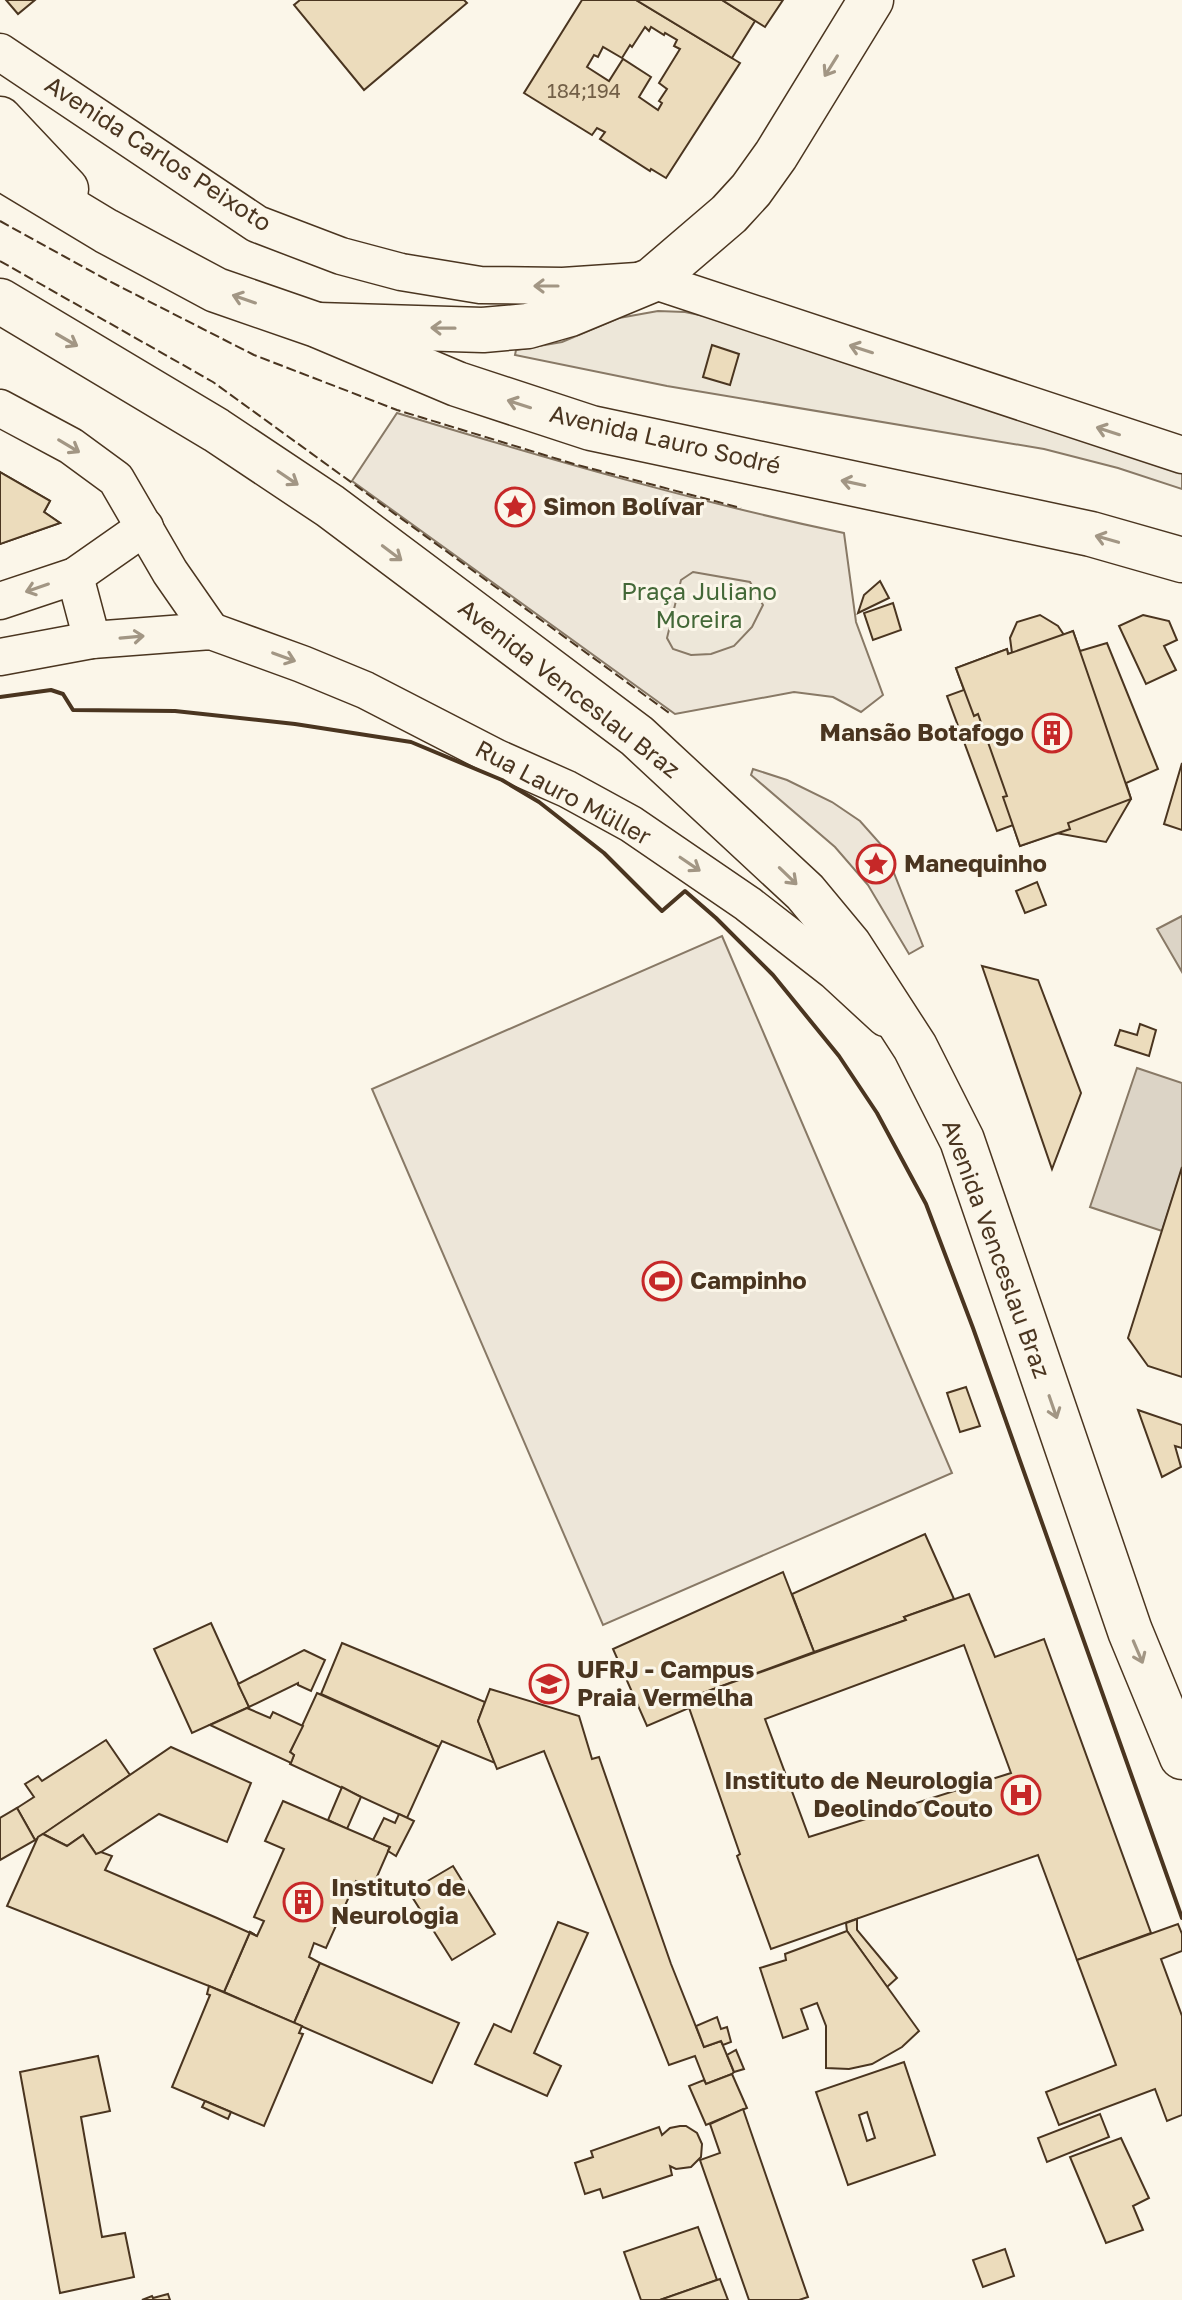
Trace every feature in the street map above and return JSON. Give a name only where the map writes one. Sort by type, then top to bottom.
[{"type":"main road","points":[[317,325],[483,330],[528,326],[570,314],[652,280],[729,214],[751,190],[776,155],[871,0]]},
{"type":"main road","points":[[0,119],[106,231]]},
{"type":"main road","name":"Avenida Lauro Sodré","points":[[0,167],[106,231],[216,290],[317,325],[457,384],[591,428],[1091,534],[1182,560]]},
{"type":"main road","name":"Avenida Venceslau Braz","points":[[0,301],[216,430],[330,506],[637,736],[805,892],[849,945],[915,1047],[962,1140],[1130,1631],[1182,1757]]},
{"type":"street","name":"Avenida Carlos Peixoto","points":[[0,52],[257,224],[341,256],[401,272],[480,285],[563,286],[652,280]]},
{"type":"street","points":[[652,280],[1182,455]]},
{"type":"street","points":[[0,408],[71,446],[116,479],[170,572],[211,631]]},
{"type":"street","points":[[0,601],[75,576],[145,527]]},
{"type":"street","points":[[75,576],[92,640]]},
{"type":"street","name":"Rua Lauro Müller","points":[[0,657],[92,640],[211,631],[365,690],[497,758],[567,789],[631,824],[748,904],[834,971],[915,1047]]},
{"type":"green space","name":"Praça Juliano Moreira","points":[[397,413],[619,478],[844,533],[856,622],[883,695],[861,712],[833,697],[794,692],[675,714],[352,481]]},
{"type":"green space","points":[[753,769],[787,780],[832,802],[860,821],[884,848],[923,946],[909,954],[868,885],[835,847],[751,775]]},
{"type":"green space","name":"Campinho","points":[[722,936],[952,1473],[603,1625],[372,1089]]},
{"type":"shaded area","points":[[658,311],[685,312],[771,330],[1182,467],[1182,489],[1044,449],[667,386],[515,355],[516,350],[562,342],[619,318]]},
{"type":"shaded area","points":[[693,572],[750,582],[763,605],[752,627],[734,646],[711,654],[691,655],[673,649],[667,638],[681,580]]},
{"type":"shaded area","points":[[1182,916],[1182,972],[1157,929]]},
{"type":"shaded area","points":[[1137,1068],[1182,1083],[1182,1169],[1162,1231],[1090,1207]]},
{"type":"building","points":[[6,0],[35,0],[18,14]]},
{"type":"building","points":[[300,0],[464,0],[467,3],[364,90],[294,5]]},
{"type":"building","points":[[582,0],[636,0],[740,63],[666,178],[600,139],[605,132],[597,128],[592,135],[524,93]],"holes":[[[645,27],[649,31],[651,27],[665,33],[677,40],[674,46],[680,49],[659,83],[667,89],[659,101],[662,103],[658,110],[639,97],[651,77],[623,59],[609,81],[587,67],[603,47],[622,58]]]},
{"type":"building","points":[[636,0],[722,0],[755,21],[732,58]]},
{"type":"building","points":[[722,0],[783,0],[765,27]]},
{"type":"building","points":[[712,345],[739,354],[730,385],[703,377]]},
{"type":"building","points":[[0,472],[50,501],[44,512],[60,523],[0,544]]},
{"type":"building","points":[[0,472],[50,501],[44,512],[60,523],[0,544]]},
{"type":"building","points":[[880,581],[889,598],[858,613],[864,595]]},
{"type":"building","points":[[893,603],[901,630],[873,640],[864,613]]},
{"type":"building","name":"Mansão Botafogo","points":[[1040,615],[1058,626],[1064,635],[1073,631],[1080,651],[1107,643],[1158,769],[1126,783],[1131,799],[1106,842],[1056,833],[1020,846],[1013,825],[997,831],[947,696],[964,690],[956,668],[1007,649],[1008,654],[1012,653],[1010,638],[1017,622]]},
{"type":"building","points":[[1143,615],[1169,621],[1177,640],[1164,646],[1176,670],[1146,684],[1119,626]]},
{"type":"building","name":"Mansão Botafogo","points":[[1073,631],[1131,799],[1068,823],[1070,829],[1020,846],[1003,797],[1007,796],[978,714],[974,716],[956,668],[1007,649],[1008,654]]},
{"type":"building","points":[[1182,763],[1182,830],[1164,824]]},
{"type":"building","points":[[1037,882],[1046,905],[1025,913],[1016,891]]},
{"type":"building","points":[[982,966],[1038,980],[1081,1093],[1052,1169]]},
{"type":"building","points":[[1140,1024],[1156,1030],[1149,1056],[1115,1045],[1120,1030],[1137,1035]]},
{"type":"building","points":[[1182,1167],[1182,1377],[1148,1366],[1128,1338]]},
{"type":"building","points":[[966,1387],[980,1426],[960,1432],[947,1393]]},
{"type":"building","points":[[1138,1410],[1182,1425],[1182,1448],[1175,1446],[1181,1467],[1162,1477]]},
{"type":"building","points":[[925,1534],[954,1599],[904,1617],[906,1620],[814,1652],[792,1594]]},
{"type":"building","points":[[783,1572],[814,1652],[686,1699],[689,1708],[647,1726],[613,1649]]},
{"type":"building","name":"Instituto de Neurologia Deolindo Couto","points":[[969,1594],[995,1657],[1044,1639],[1151,1933],[1077,1960],[1038,1855],[771,1949],[686,1699],[906,1620],[904,1617]],"holes":[[[964,1645],[1011,1773],[809,1837],[765,1719]]]},
{"type":"building","points":[[211,1623],[249,1707],[192,1733],[154,1649]]},
{"type":"building","points":[[342,1643],[485,1702],[478,1721],[495,1763],[442,1741],[439,1747],[321,1694]]},
{"type":"building","points":[[304,1650],[325,1660],[311,1691],[298,1683],[249,1707],[238,1684]]},
{"type":"building","points":[[490,1689],[579,1716],[592,1759],[599,1757],[671,1964],[704,2047],[721,2041],[734,2072],[732,2074],[706,2084],[695,2056],[669,2065],[544,1751],[497,1769],[478,1721]]},
{"type":"building","points":[[317,1693],[439,1747],[407,1818],[290,1764],[294,1755],[290,1752]]},
{"type":"building","points":[[247,1708],[270,1718],[273,1712],[303,1726],[290,1752],[294,1755],[291,1763],[210,1725]]},
{"type":"building","points":[[106,1740],[130,1775],[35,1840],[17,1808],[34,1797],[25,1784],[38,1776],[42,1781]]},
{"type":"building","points":[[171,1747],[251,1783],[227,1842],[159,1814],[98,1854],[83,1835],[67,1846],[43,1834]]},
{"type":"building","points":[[342,1787],[361,1797],[347,1829],[328,1820]]},
{"type":"building","name":"Instituto de Neurologia","points":[[283,1801],[390,1847],[372,1888],[356,1881],[326,1948],[314,1943],[309,1957],[320,1963],[294,2023],[224,1992],[250,1932],[257,1936],[264,1921],[254,1917],[284,1849],[265,1841]]},
{"type":"building","points":[[17,1808],[35,1840],[0,1860],[0,1818]]},
{"type":"building","points":[[399,1814],[414,1821],[396,1856],[388,1851],[390,1847],[373,1840],[384,1818],[395,1823]]},
{"type":"building","points":[[43,1834],[67,1846],[83,1835],[96,1854],[101,1852],[112,1856],[105,1870],[250,1933],[224,1992],[7,1906],[38,1837]]},
{"type":"building","points":[[453,1866],[495,1934],[452,1960],[409,1892]]},
{"type":"building","points":[[857,1919],[857,1930],[897,1978],[887,1987],[847,1931],[846,1923]]},
{"type":"building","points":[[558,1922],[588,1933],[534,2053],[561,2066],[547,2096],[475,2064],[494,2024],[511,2032]]},
{"type":"building","points":[[1178,1924],[1182,1934],[1182,1951],[1161,1959],[1182,2016],[1182,2115],[1167,2121],[1155,2089],[1059,2125],[1046,2092],[1116,2065],[1077,1960]]},
{"type":"building","points":[[847,1931],[919,2031],[902,2047],[872,2064],[849,2069],[826,2068],[826,2026],[817,2003],[801,2009],[808,2029],[783,2038],[760,1968],[786,1960],[785,1954]]},
{"type":"building","points":[[320,1963],[459,2023],[432,2083],[294,2023]]},
{"type":"building","points":[[209,1986],[302,2026],[299,2033],[303,2034],[264,2126],[172,2087],[210,1995],[207,1994]]},
{"type":"building","points":[[717,2017],[721,2029],[727,2027],[731,2042],[723,2045],[721,2041],[704,2047],[696,2026]]},
{"type":"building","points":[[736,2050],[744,2069],[734,2072],[727,2055]]},
{"type":"building","points":[[98,2056],[110,2111],[81,2117],[102,2237],[125,2233],[134,2277],[60,2293],[20,2072]]},
{"type":"building","points":[[904,2062],[935,2155],[848,2185],[816,2092]],"holes":[[[867,2112],[875,2138],[867,2141],[859,2115]]]},
{"type":"building","points":[[732,2074],[747,2108],[706,2125],[689,2086],[704,2080],[706,2084]]},
{"type":"building","points":[[205,2101],[231,2112],[228,2119],[202,2107]]},
{"type":"building","points":[[743,2109],[808,2297],[799,2300],[749,2300],[700,2160],[720,2153],[710,2124]]},
{"type":"building","points":[[1100,2114],[1109,2137],[1047,2162],[1038,2138]]},
{"type":"building","points":[[680,2126],[697,2133],[702,2144],[701,2157],[691,2167],[676,2169],[670,2166],[672,2175],[603,2198],[600,2189],[585,2194],[575,2163],[593,2157],[591,2151],[659,2127],[662,2135],[670,2128]]},
{"type":"building","points":[[1121,2138],[1149,2198],[1133,2206],[1143,2230],[1106,2243],[1070,2157]]},
{"type":"building","points":[[698,2227],[717,2280],[660,2300],[641,2300],[624,2252]]},
{"type":"building","points":[[1005,2249],[1014,2276],[983,2287],[973,2260]]},
{"type":"building","points":[[720,2279],[728,2300],[660,2300],[717,2280]]},
{"type":"building","points":[[168,2294],[170,2300],[142,2300],[152,2296]]},
{"type":"fence","points":[[0,221],[254,355],[397,410],[574,464],[741,508]]},
{"type":"fence","points":[[0,261],[213,382],[672,715]]},
{"type":"wall","points":[[0,697],[51,690],[63,694],[73,710],[175,711],[295,724],[411,742],[502,780],[539,802],[604,853],[662,911],[685,891],[773,975],[839,1056],[877,1113],[926,1204],[1182,1918]]},
{"type":"place","name":"Simon Bolívar","points":[[515,507]]},
{"type":"place","name":"Mansão Botafogo","points":[[1052,733]]},
{"type":"place","name":"Manequinho","points":[[876,864]]},
{"type":"place","name":"Campinho","points":[[662,1281]]},
{"type":"place","name":"UFRJ - Campus Praia Vermelha","points":[[549,1684]]},
{"type":"place","name":"Instituto de Neurologia Deolindo Couto","points":[[1021,1795]]},
{"type":"place","name":"Instituto de Neurologia","points":[[303,1902]]}]
